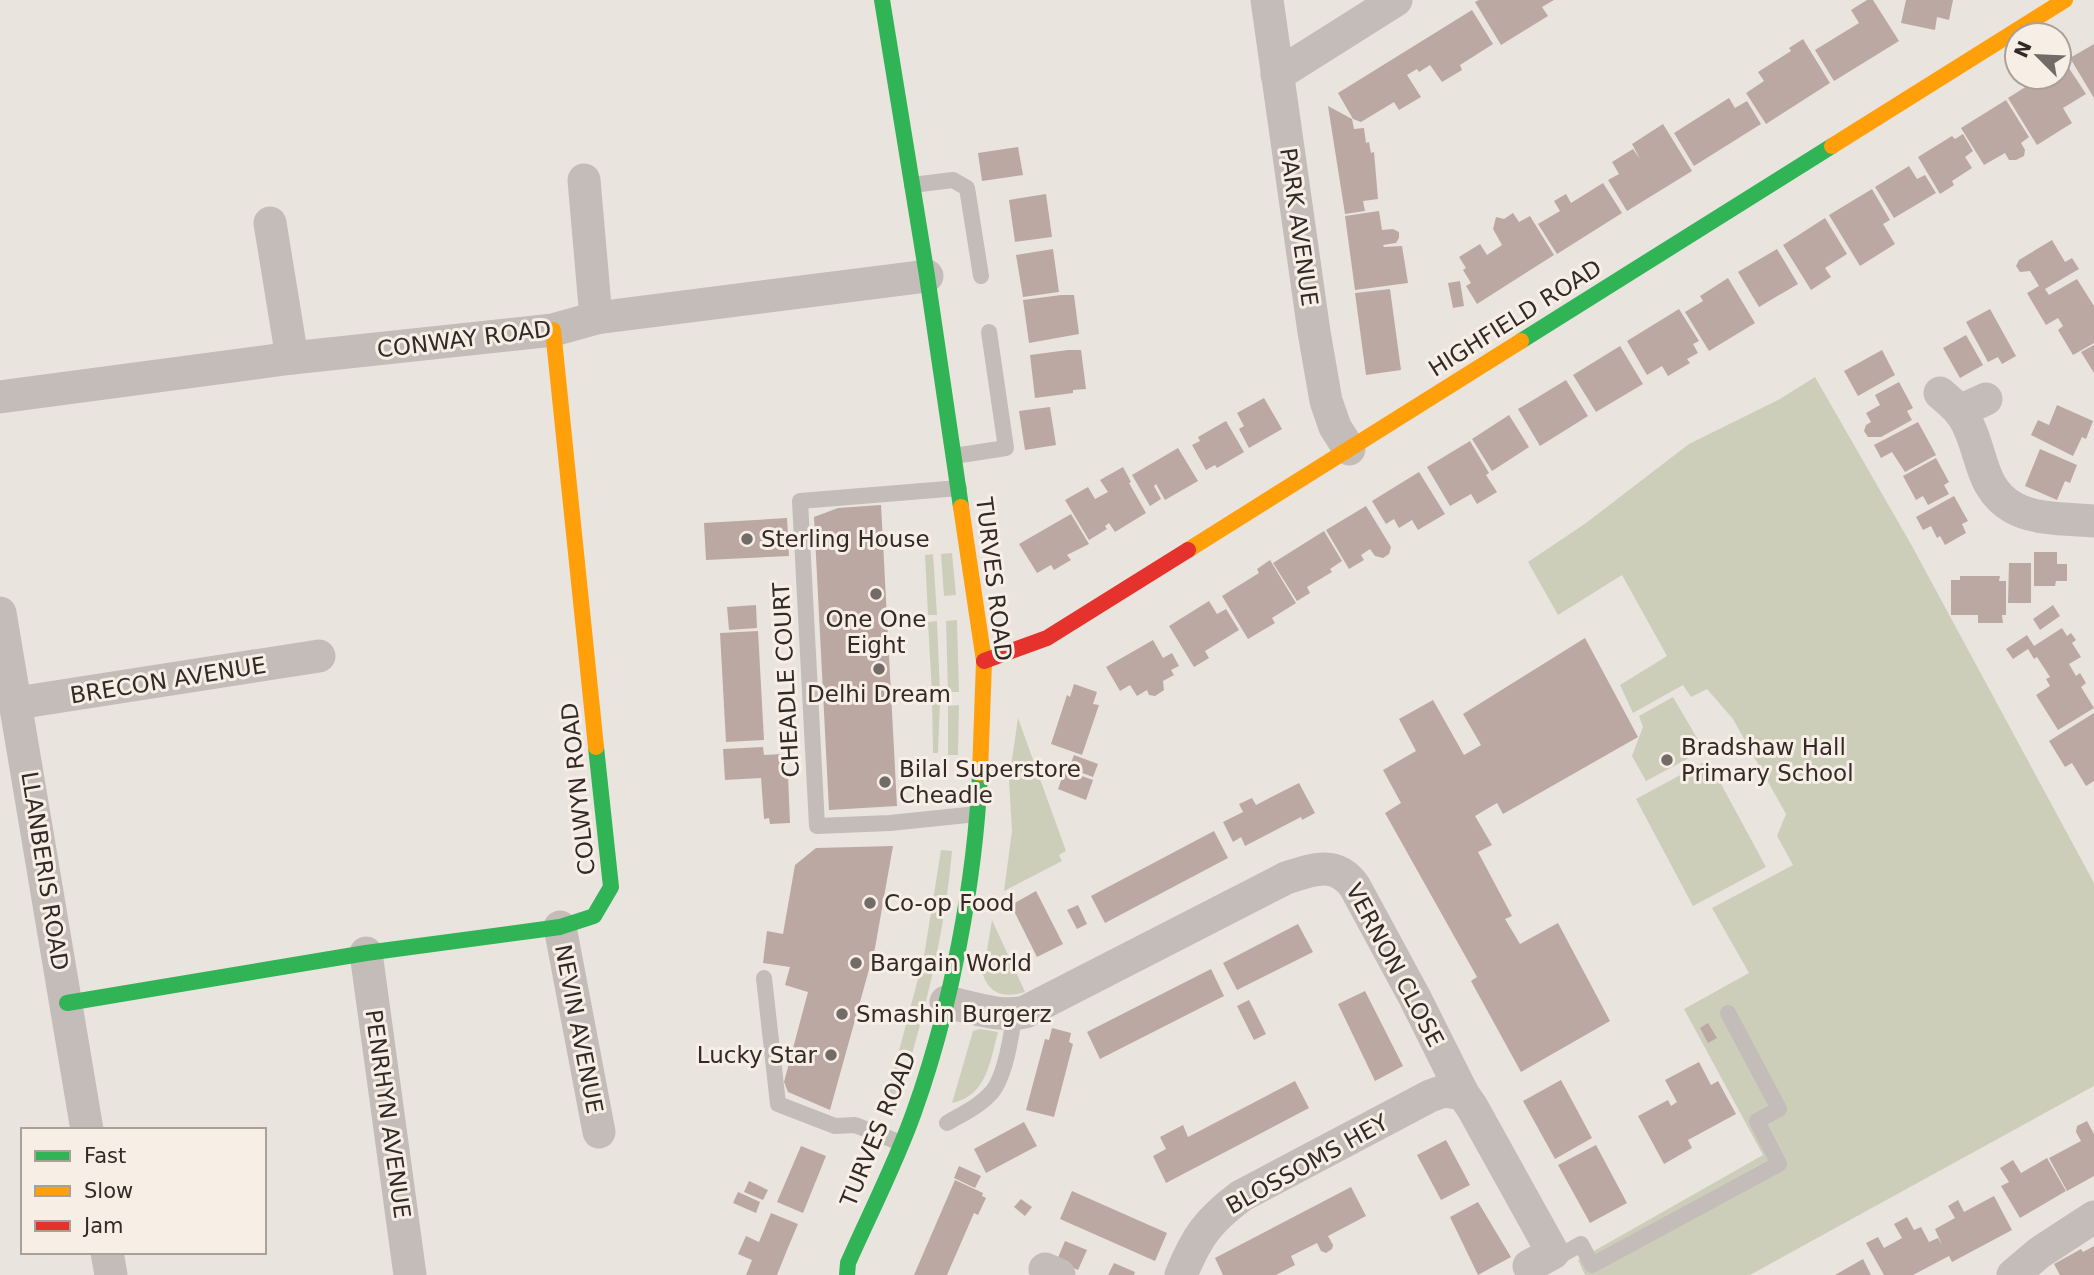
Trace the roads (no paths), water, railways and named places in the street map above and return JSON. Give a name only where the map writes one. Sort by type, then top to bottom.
[{"type":"street","name":"TURVES ROAD","points":[[846,1275],[848,1263],[901,1144],[930,1065],[946,1002],[966,900],[978,814],[984,661],[928,276],[882,0]]},
{"type":"street","name":"PARK AVENUE","points":[[1267,0],[1326,401],[1335,428],[1349,449]]},
{"type":"street","points":[[1278,75],[1396,0]]},
{"type":"street","name":"HIGHFIELD ROAD","points":[[984,661],[1047,638],[1349,449],[2043,5]]},
{"type":"street","points":[[584,180],[596,318]]},
{"type":"street","points":[[270,223],[292,358]]},
{"type":"street","name":"CONWAY ROAD","points":[[0,397],[292,358],[553,330],[596,318],[928,276]]},
{"type":"street","name":"COLWYN ROAD","points":[[67,1003],[366,953],[559,927],[594,916],[611,887],[553,330]]},
{"type":"street","points":[[1962,401],[1986,477],[2003,500],[2015,509],[2035,515],[2094,521]]},
{"type":"street","name":"LLANBERIS ROAD","points":[[0,612],[87,1128]]},
{"type":"street","name":"BRECON AVENUE","points":[[17,704],[319,656]]},
{"type":"street","name":"VERNON CLOSE","points":[[1014,1014],[1035,1008],[1286,878],[1322,869],[1337,871],[1348,877],[1355,887],[1550,1261]]},
{"type":"street","name":"NEVIN AVENUE","points":[[559,927],[599,1132]]},
{"type":"street","name":"PENRHYN AVENUE","points":[[366,953],[410,1275]]},
{"type":"street","points":[[946,1002],[1014,1014]]},
{"type":"street","name":"BLOSSOMS HEY","points":[[1181,1275],[1200,1234],[1213,1217],[1241,1196],[1430,1096],[1444,1091],[1463,1094]]},
{"type":"street","points":[[2013,1275],[2039,1253],[2094,1217]]},
{"type":"street","points":[[107,1254],[111,1275]]},
{"type":"lane","points":[[912,185],[953,180],[967,188],[981,276]]},
{"type":"lane","points":[[954,456],[1006,448],[989,332]]},
{"type":"lane","name":"CHEADLE COURT","points":[[959,488],[800,501],[817,826],[890,823],[978,814]]},
{"type":"lane","points":[[764,978],[778,1104],[835,1126],[855,1125],[901,1144]]},
{"type":"lane","points":[[1550,1261],[1581,1244],[1592,1265],[1779,1164],[1756,1121],[1779,1109],[1728,1013]]},
{"type":"lane","points":[[947,1123],[981,1103],[993,1091],[1001,1073],[1014,1014]]},
{"type":"place","name":"Sterling House","points":[[747,539]]},
{"type":"place","name":"One One Eight","points":[[876,594]]},
{"type":"place","name":"Delhi Dream","points":[[879,669]]},
{"type":"place","name":"Bradshaw Hall Primary School","points":[[1667,760]]},
{"type":"place","name":"Bilal Superstore Cheadle","points":[[885,782]]},
{"type":"place","name":"Co-op Food","points":[[870,903]]},
{"type":"place","name":"Bargain World","points":[[856,963]]},
{"type":"place","name":"Smashin Burgerz","points":[[842,1014]]},
{"type":"place","name":"Lucky Star","points":[[831,1055]]}]
